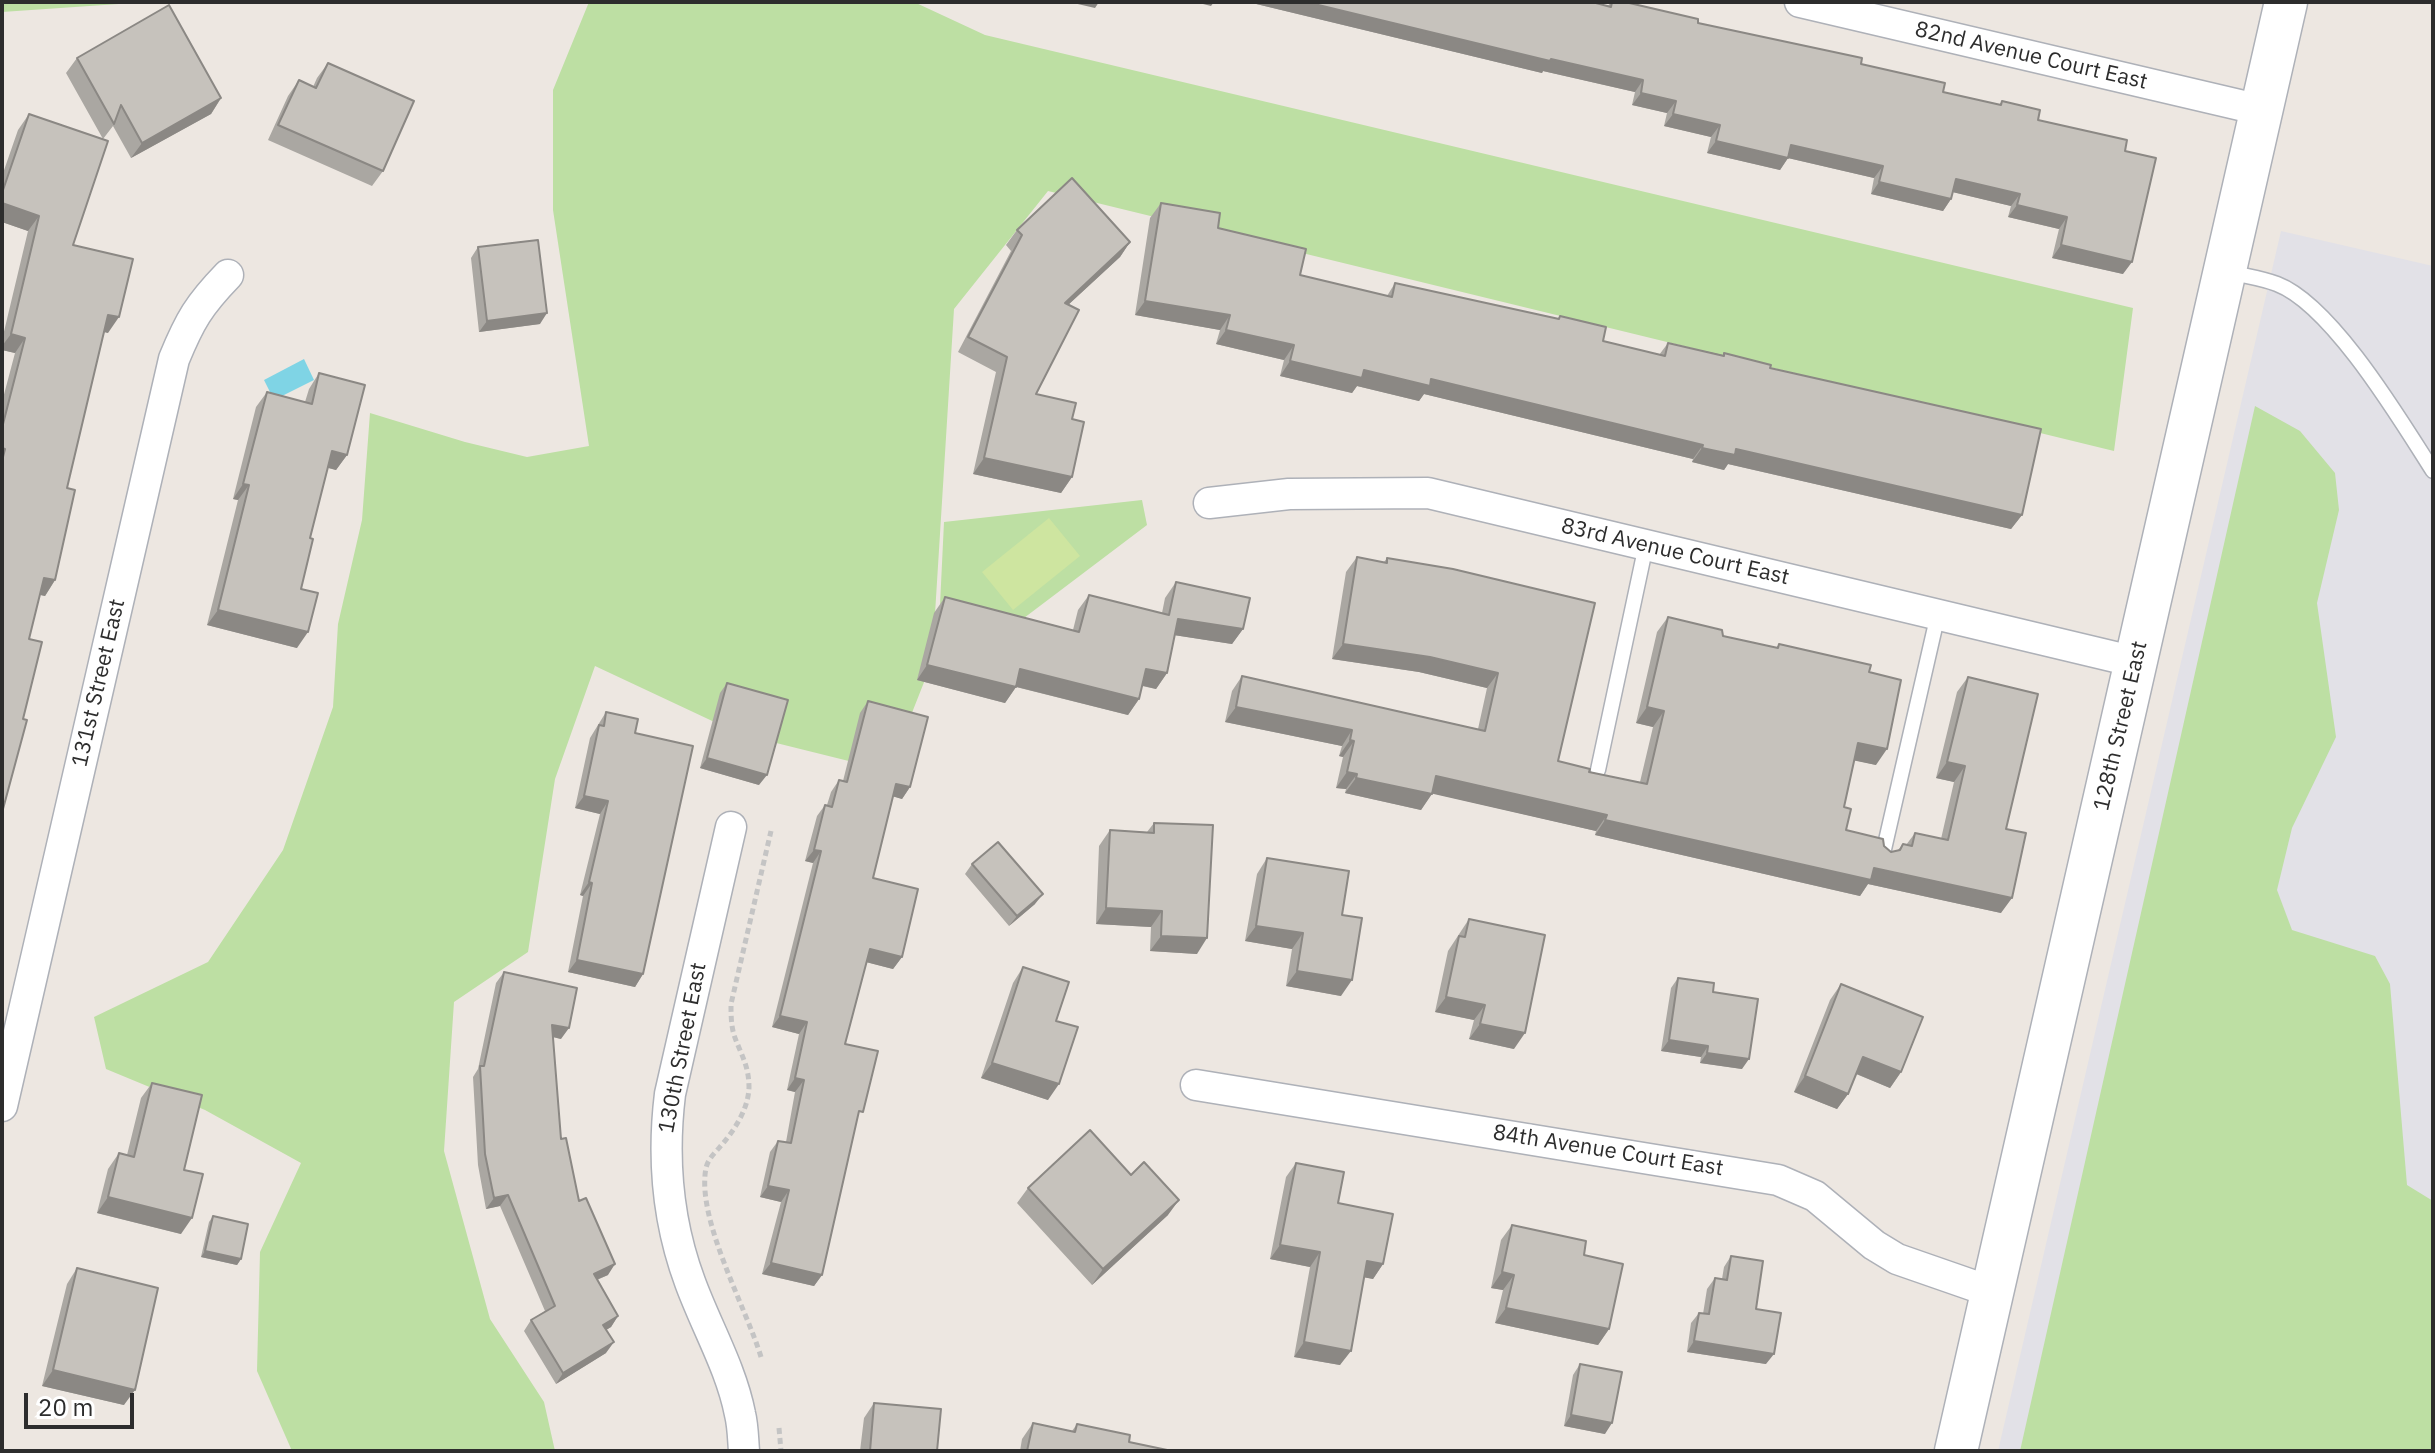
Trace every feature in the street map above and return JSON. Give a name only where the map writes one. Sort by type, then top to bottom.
[{"type":"street","name":"82nd Avenue Court East","points":[[1800,2],[2261,110]]},
{"type":"street","name":"128th Street East","points":[[1956,1451],[2286,2]]},
{"type":"street","name":"131st Street East","points":[[2,1106],[174,359],[201,304],[228,275]]},
{"type":"street","name":"83rd Avenue Court East","points":[[1209,503],[1289,494],[1428,493],[2136,662]]},
{"type":"street","name":"130th Street East","points":[[731,827],[670,1094],[664,1139],[666,1183],[675,1234],[689,1280],[730,1380],[741,1415],[744,1451]]},
{"type":"street","name":"84th Avenue Court East","points":[[1196,1085],[1778,1180],[1815,1196],[1874,1245],[1897,1259],[1992,1292]]},
{"type":"lane","points":[[2225,271],[2279,284],[2311,304],[2353,351],[2433,471]]},
{"type":"lane","points":[[1598,770],[1646,545]]},
{"type":"lane","points":[[1882,858],[1938,614]]},
{"type":"path","points":[[763,1364],[717,1244],[706,1185],[706,1167],[735,1127],[749,1090],[745,1055],[734,1033],[731,1004],[771,831]]},
{"type":"path","points":[[777,1416],[781,1451]]},
{"type":"shaded area","points":[[2281,231],[2433,266],[2433,1451],[1998,1451]]},
{"type":"green space","points":[[2,2],[148,2],[2,12]]},
{"type":"green space","points":[[589,2],[914,2],[985,35],[2133,308],[2114,451],[1048,191],[954,309],[932,662],[889,771],[740,734],[595,666],[555,779],[528,952],[454,1002],[444,1151],[490,1319],[544,1402],[555,1451],[292,1451],[257,1371],[260,1252],[301,1163],[205,1110],[106,1069],[94,1017],[208,962],[283,850],[333,707],[338,624],[362,520],[370,413],[527,457],[589,446],[553,210],[553,90]]},
{"type":"green space","points":[[2255,406],[2300,431],[2335,473],[2339,510],[2317,603],[2336,737],[2292,828],[2277,890],[2292,930],[2375,956],[2390,984],[2407,1185],[2433,1201],[2433,1451],[2020,1451]]},
{"type":"green space","points":[[1142,500],[1147,525],[1020,621],[940,605],[944,522]]},
{"type":"green space","points":[[1049,518],[1080,556],[1013,610],[982,572]]},
{"type":"water","points":[[304,359],[314,380],[274,400],[264,380]]},
{"type":"building","points":[[1306,2],[1592,2],[1611,7],[1612,2],[1625,2],[1698,19],[1698,23],[1862,58],[1861,64],[1945,83],[1943,92],[2040,110],[2038,120],[2127,140],[2125,151],[2156,158],[2132,262],[2061,245],[2067,217],[2017,205],[2020,194],[1956,179],[1951,199],[1879,182],[1883,166],[1791,145],[1788,158],[1716,141],[1720,125],[1673,114],[1676,101],[1641,93],[1643,80],[1550,61]]},
{"type":"building","points":[[169,5],[221,98],[142,143],[121,105],[114,124],[77,58]]},
{"type":"building","points":[[328,63],[414,101],[383,171],[278,125],[299,80],[316,88]]},
{"type":"building","points":[[29,114],[108,141],[73,245],[133,259],[119,317],[108,315],[67,488],[75,490],[55,580],[44,578],[29,639],[42,642],[23,719],[27,720],[2,809],[2,461],[5,449],[2,448],[2,428],[25,338],[11,334],[39,216],[2,203],[2,193]]},
{"type":"building","points":[[1072,178],[1130,242],[1065,303],[1079,310],[1036,394],[1076,403],[1072,419],[1084,422],[1072,477],[984,458],[1007,357],[968,337],[1022,235],[1017,230]]},
{"type":"building","points":[[1161,203],[1220,213],[1218,228],[1306,249],[1300,275],[1392,297],[1395,283],[1559,319],[1560,316],[1606,327],[1603,341],[1665,356],[1668,343],[1724,356],[1724,353],[1771,365],[1770,368],[2041,429],[2022,515],[1736,449],[1735,455],[1702,448],[1703,445],[1431,379],[1430,386],[1364,370],[1362,378],[1290,361],[1294,345],[1226,330],[1230,315],[1145,301]]},
{"type":"building","points":[[538,240],[547,313],[487,321],[478,247]]},
{"type":"building","points":[[319,373],[365,385],[347,455],[332,451],[310,538],[313,539],[301,589],[318,593],[308,632],[218,610],[249,485],[243,484],[267,392],[312,404]]},
{"type":"building","points":[[1357,557],[1387,563],[1387,558],[1453,569],[1595,603],[1558,761],[1590,769],[1589,772],[1647,784],[1664,711],[1647,707],[1668,617],[1722,630],[1723,636],[1778,648],[1779,644],[1871,665],[1869,672],[1901,680],[1887,749],[1858,743],[1844,807],[1851,809],[1846,830],[1883,839],[1884,846],[1891,852],[1900,850],[1903,844],[1912,846],[1915,833],[1948,840],[1965,766],[1947,762],[1968,677],[2038,694],[2006,829],[2026,833],[2012,898],[1874,868],[1871,880],[1605,820],[1607,815],[1436,776],[1432,794],[1356,778],[1357,774],[1347,772],[1354,741],[1350,740],[1352,730],[1236,707],[1242,676],[1485,731],[1498,673],[1430,657],[1343,644]]},
{"type":"building","points":[[1176,582],[1250,598],[1243,629],[1178,619],[1167,673],[1146,669],[1139,699],[1020,669],[1016,687],[927,665],[945,597],[1079,632],[1089,595],[1169,615]]},
{"type":"building","points":[[727,683],[788,700],[767,775],[707,758]]},
{"type":"building","points":[[868,701],[928,717],[910,787],[896,784],[873,878],[918,889],[902,957],[870,949],[845,1044],[878,1051],[863,1112],[859,1111],[822,1275],[771,1263],[789,1190],[768,1186],[778,1141],[791,1143],[804,1080],[795,1078],[807,1022],[780,1016],[821,851],[814,850],[825,805],[832,807],[839,780],[847,782]]},
{"type":"building","points":[[606,712],[638,719],[635,733],[693,746],[643,974],[577,960],[592,883],[589,882],[608,801],[584,796],[599,725],[604,726]]},
{"type":"building","points":[[1154,823],[1213,825],[1207,938],[1161,936],[1162,911],[1106,908],[1110,830],[1154,833]]},
{"type":"building","points":[[998,842],[1043,894],[1017,916],[972,864]]},
{"type":"building","points":[[1267,858],[1349,871],[1342,915],[1362,918],[1352,980],[1297,971],[1303,933],[1256,926]]},
{"type":"building","points":[[1469,919],[1545,935],[1525,1033],[1480,1024],[1485,1005],[1446,997],[1459,936],[1465,937]]},
{"type":"building","points":[[1023,967],[1069,982],[1056,1021],[1078,1027],[1059,1084],[992,1063]]},
{"type":"building","points":[[504,972],[577,988],[569,1028],[552,1025],[561,1139],[566,1138],[579,1201],[586,1198],[615,1264],[594,1274],[618,1316],[603,1325],[614,1342],[563,1373],[531,1320],[555,1306],[508,1195],[494,1198],[485,1154],[480,1066],[484,1066]]},
{"type":"building","points":[[1678,978],[1714,983],[1713,992],[1758,999],[1749,1059],[1707,1053],[1708,1046],[1669,1040]]},
{"type":"building","points":[[1841,984],[1923,1017],[1901,1072],[1863,1057],[1848,1094],[1805,1076]]},
{"type":"building","points":[[152,1083],[202,1095],[184,1170],[203,1174],[192,1218],[108,1197],[119,1153],[134,1157]]},
{"type":"building","points":[[1090,1130],[1131,1175],[1144,1162],[1179,1200],[1103,1269],[1028,1188]]},
{"type":"building","points":[[1296,1163],[1344,1172],[1338,1203],[1393,1214],[1383,1264],[1367,1261],[1351,1351],[1304,1342],[1320,1252],[1280,1245]]},
{"type":"building","points":[[213,1216],[248,1224],[241,1259],[205,1251]]},
{"type":"building","points":[[1512,1225],[1586,1241],[1584,1255],[1623,1264],[1609,1329],[1506,1308],[1514,1275],[1502,1272]]},
{"type":"building","points":[[1731,1256],[1763,1261],[1756,1309],[1781,1313],[1774,1354],[1694,1341],[1699,1313],[1709,1314],[1715,1278],[1727,1280]]},
{"type":"building","points":[[77,1268],[158,1288],[135,1390],[53,1370]]},
{"type":"building","points":[[1580,1364],[1622,1372],[1612,1423],[1571,1415]]},
{"type":"building","points":[[874,1403],[941,1409],[937,1451],[870,1451]]},
{"type":"building","points":[[1033,1423],[1075,1432],[1077,1424],[1130,1435],[1129,1442],[1172,1451],[1027,1451]]}]
